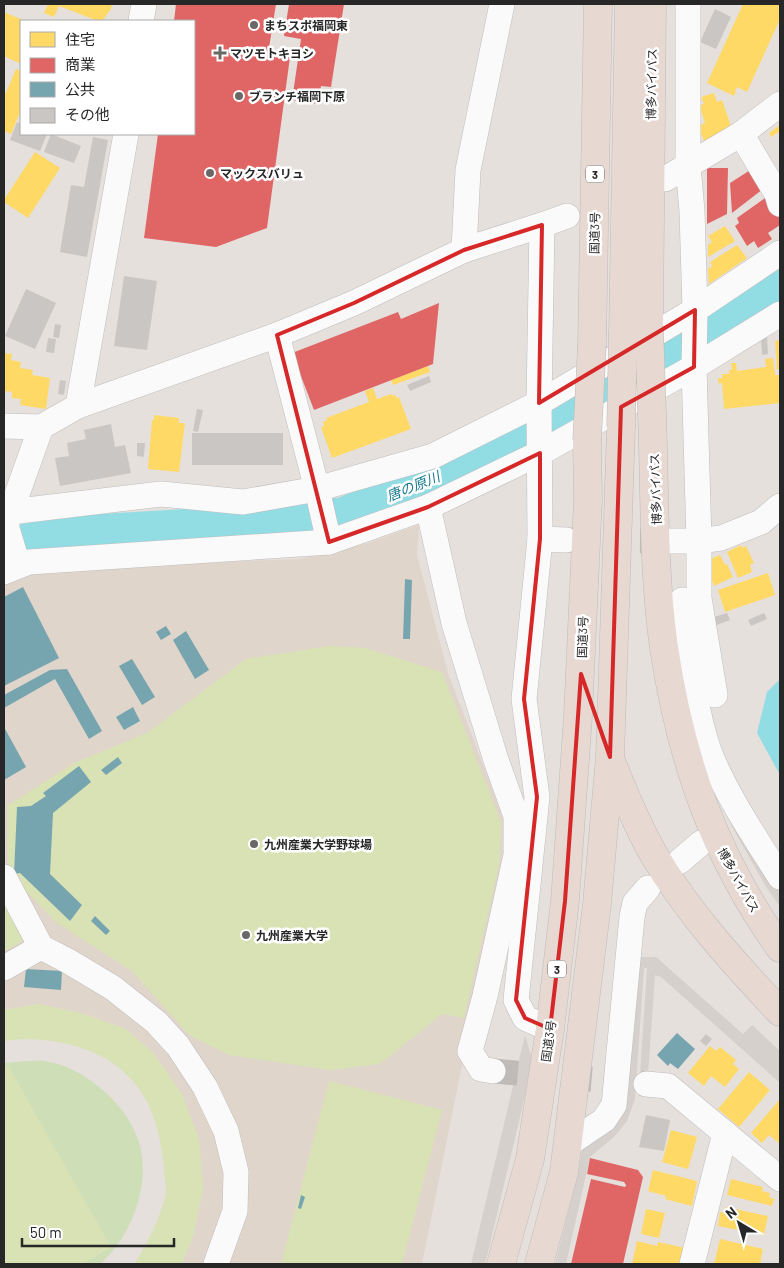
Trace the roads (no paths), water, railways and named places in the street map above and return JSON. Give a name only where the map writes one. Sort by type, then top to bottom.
[{"type":"highway","name":"国道3号","points":[[501,1264],[530,1159],[550,1029],[567,874],[580,670],[588,499],[587,441],[592,344],[598,4]]},
{"type":"highway","name":"3","points":[[539,1264],[564,1172],[597,904],[610,757],[621,427],[636,329],[629,4]]},
{"type":"highway","name":"博多バイパス","points":[[652,4],[636,329],[652,414],[658,582],[664,647],[675,712],[690,768],[719,824],[733,872],[764,925],[780,948]]},
{"type":"highway","name":"3","points":[[580,670],[627,802],[667,858],[696,916],[736,965],[780,1012]]},
{"type":"highway","points":[[719,824],[737,868],[780,931]]},
{"type":"highway","points":[[667,858],[689,918],[730,970],[780,1024]]},
{"type":"street","points":[[141,20],[144,4]]},
{"type":"street","points":[[464,250],[468,170],[502,4]]},
{"type":"street","points":[[688,4],[688,166],[692,211],[695,310],[694,367],[681,596],[698,704],[709,749],[719,773],[719,824],[780,877]]},
{"type":"street","points":[[665,179],[741,134],[780,104]]},
{"type":"street","points":[[741,134],[777,194],[780,204]]},
{"type":"street","points":[[78,406],[126,135]]},
{"type":"street","points":[[4,426],[41,427],[78,406],[277,335],[354,303],[464,250],[567,216]]},
{"type":"street","points":[[542,225],[539,403],[540,538],[524,700],[537,797],[516,1000],[525,1018],[550,1029]]},
{"type":"street","points":[[6,518],[161,494],[243,502],[317,489],[433,456],[539,403],[695,310],[780,253]]},
{"type":"street","points":[[41,427],[6,518],[13,565],[29,562],[329,542],[428,508],[540,453],[694,367],[780,314]]},
{"type":"street","points":[[277,335],[329,542]]},
{"type":"street","points":[[684,541],[721,538],[761,522],[780,506]]},
{"type":"street","points":[[428,508],[454,623],[496,760],[516,816],[516,855],[485,996],[470,1051],[481,1068],[493,1070]]},
{"type":"street","points":[[540,538],[566,540]]},
{"type":"street","points":[[684,541],[699,598],[715,695]]},
{"type":"street","points":[[667,858],[719,824]]},
{"type":"street","points":[[4,877],[42,947],[113,988],[156,1022],[178,1046],[206,1088],[226,1131],[236,1172],[235,1211],[216,1264]]},
{"type":"street","points":[[567,1145],[604,1120],[614,1105],[632,917],[636,903],[648,888]]},
{"type":"street","points":[[4,968],[42,947]]},
{"type":"street","points":[[646,1084],[668,1086],[780,1180]]},
{"type":"street","points":[[692,1264],[725,1133]]},
{"type":"water","points":[[780,679],[780,775],[757,733],[767,692]]},
{"type":"waterway","name":"唐の原川","points":[[4,550],[24,542],[66,534],[305,520],[344,515],[494,453],[686,345],[780,288]]},
{"type":"tunnel","points":[[566,540],[669,541]]},
{"type":"tunnel","points":[[493,1071],[646,1084]]},
{"type":"place","name":"まちスポ福岡東","points":[[254,25]]},
{"type":"place","name":"マツモトキヨシ","points":[[220,53]]},
{"type":"place","name":"ブランチ福岡下原","points":[[239,96]]},
{"type":"place","name":"マックスバリュ","points":[[210,173]]},
{"type":"place","name":"九州産業大学野球場","points":[[254,844]]},
{"type":"place","name":"九州産業大学","points":[[246,935]]}]
